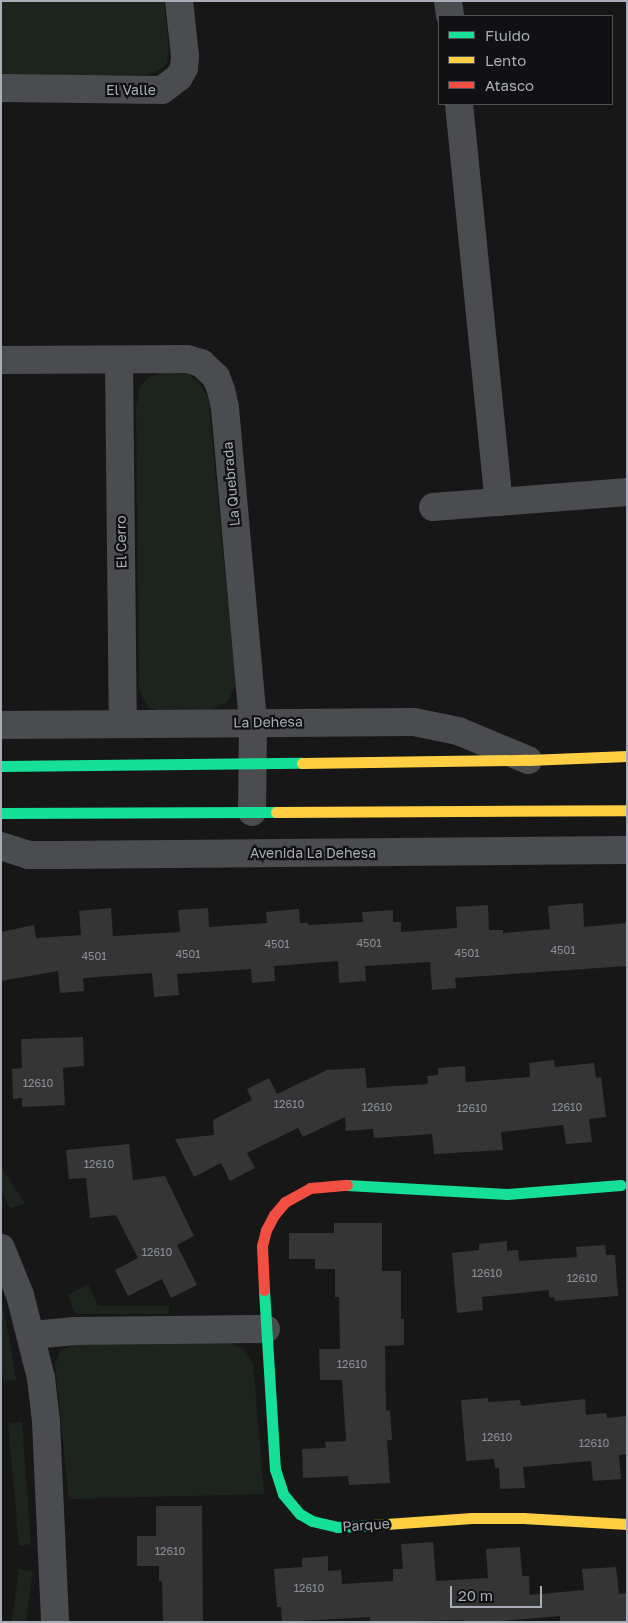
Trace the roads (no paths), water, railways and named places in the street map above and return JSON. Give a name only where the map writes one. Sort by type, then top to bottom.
[{"type":"street","name":"El Valle","points":[[1,88],[162,90],[179,78],[184,68],[186,56],[179,1]]},
{"type":"street","points":[[448,1],[450,15]]},
{"type":"street","points":[[459,105],[499,502]]},
{"type":"street","name":"La Quebrada","points":[[1,360],[187,360],[201,362],[216,377],[221,390],[253,722],[252,812]]},
{"type":"street","name":"El Cerro","points":[[119,360],[123,724]]},
{"type":"street","points":[[433,507],[627,492]]},
{"type":"street","name":"La Dehesa","points":[[1,725],[414,722],[458,731],[528,760]]},
{"type":"street","points":[[1,766],[528,760],[627,756]]},
{"type":"street","points":[[1,813],[627,810]]},
{"type":"street","name":"Avenida La Dehesa","points":[[1,846],[28,855],[627,850]]},
{"type":"street","name":"Parque","points":[[621,1185],[507,1194],[332,1185],[310,1188],[285,1202],[274,1215],[266,1230],[262,1246],[262,1266],[278,1482],[291,1505],[312,1521],[337,1527],[472,1518],[523,1518],[627,1524]]},
{"type":"street","points":[[1,1248],[20,1295],[32,1335],[41,1378],[46,1422],[55,1622]]},
{"type":"street","points":[[32,1335],[75,1331],[266,1329]]}]
